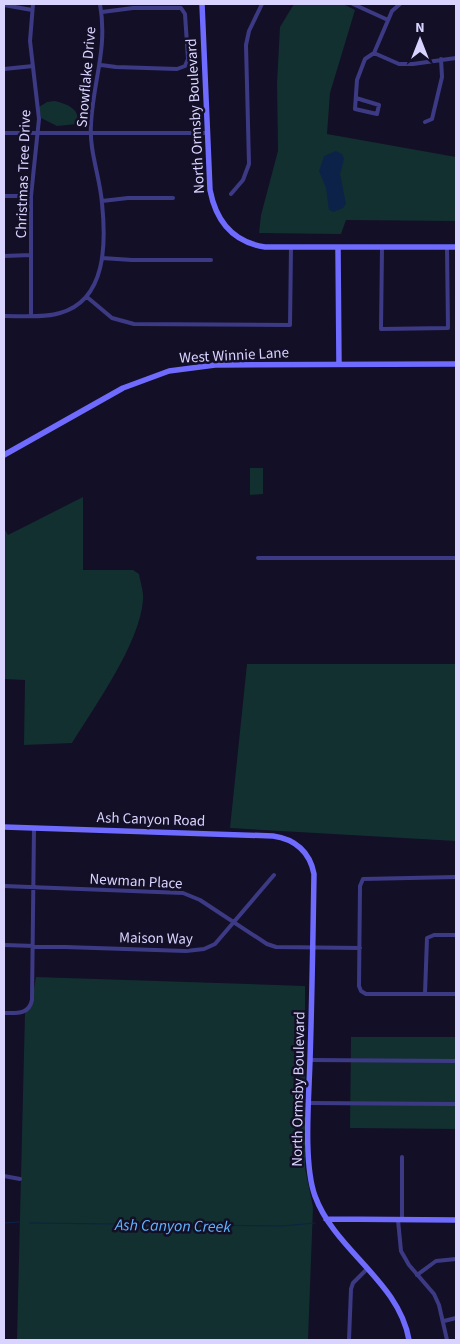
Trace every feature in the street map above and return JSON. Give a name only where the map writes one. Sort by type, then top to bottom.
[{"type":"street","name":"Christmas Tree Drive","points":[[31,316],[31,196],[39,119],[30,41],[33,4]]},
{"type":"street","name":"Snowflake Drive","points":[[87,297],[98,277],[102,258],[102,201],[91,134],[93,108],[104,38],[100,4]]},
{"type":"street","name":"North Ormsby Boulevard","points":[[202,4],[210,190],[213,208],[224,227],[240,239],[255,245],[338,248],[456,247]]},
{"type":"street","points":[[231,194],[242,180],[249,164],[246,45],[249,31],[262,4]]},
{"type":"street","points":[[353,4],[388,20]]},
{"type":"street","points":[[356,98],[379,105],[377,114],[355,109],[356,80],[365,59],[374,53],[392,11],[400,4]]},
{"type":"street","points":[[4,5],[32,10]]},
{"type":"street","points":[[101,64],[116,68],[177,68],[185,66],[188,59],[185,14],[181,8],[133,8],[102,12]]},
{"type":"street","points":[[374,53],[400,64],[456,58]]},
{"type":"street","points":[[425,122],[432,118],[442,77],[441,59]]},
{"type":"street","points":[[4,70],[33,66]]},
{"type":"street","points":[[4,133],[208,134]]},
{"type":"street","points":[[4,196],[31,196]]},
{"type":"street","points":[[102,201],[128,198],[173,198]]},
{"type":"street","points":[[4,316],[51,316],[63,312],[87,297],[112,318],[134,324],[290,325],[291,247]]},
{"type":"street","points":[[382,248],[381,329],[391,329],[448,328],[447,247]]},
{"type":"street","points":[[338,248],[339,364]]},
{"type":"street","points":[[4,256],[31,255]]},
{"type":"street","points":[[102,258],[212,260]]},
{"type":"street","name":"West Winnie Lane","points":[[4,455],[123,388],[169,371],[215,365],[456,364]]},
{"type":"street","points":[[258,558],[456,558]]},
{"type":"street","name":"Ash Canyon Road","points":[[4,827],[273,836],[295,843]]},
{"type":"street","points":[[4,1013],[28,1010],[32,1000],[34,828]]},
{"type":"street","name":"North Ormsby Boulevard","points":[[295,843],[308,856],[313,869],[309,1103],[310,1182],[319,1208],[326,1219],[396,1306],[409,1340]]},
{"type":"street","name":"Maison Way","points":[[4,945],[197,951],[215,944],[274,875]]},
{"type":"street","points":[[456,877],[369,877],[364,879],[360,886],[359,986],[362,992],[456,994]]},
{"type":"street","name":"Newman Place","points":[[4,886],[183,893],[200,900],[267,944],[282,948],[360,948]]},
{"type":"street","points":[[424,994],[427,938],[434,934],[456,935]]},
{"type":"street","points":[[310,1060],[456,1061]]},
{"type":"street","points":[[309,1103],[456,1104]]},
{"type":"street","points":[[402,1157],[401,1251],[417,1275],[434,1294],[444,1322],[447,1340]]},
{"type":"street","points":[[4,1176],[20,1179]]},
{"type":"street","points":[[326,1219],[456,1220]]},
{"type":"street","points":[[417,1275],[436,1261],[456,1259]]},
{"type":"street","points":[[349,1340],[351,1289],[354,1283],[368,1269]]},
{"type":"street","points":[[444,1322],[456,1318]]},
{"type":"green space","points":[[294,4],[343,4],[355,10],[330,93],[327,134],[456,157],[456,221],[346,220],[341,234],[259,233],[261,215],[278,151],[277,83],[280,27]]},
{"type":"green space","points":[[47,102],[63,103],[75,111],[78,119],[77,124],[57,126],[41,118],[39,107]]},
{"type":"green space","points":[[250,468],[263,468],[263,494],[250,495]]},
{"type":"green space","points":[[83,497],[83,570],[133,570],[139,574],[143,597],[140,617],[134,635],[115,674],[72,743],[24,745],[25,680],[4,679],[4,528],[8,535]]},
{"type":"green space","points":[[247,664],[456,664],[456,841],[230,828]]},
{"type":"green space","points":[[36,977],[305,986],[305,1168],[313,1207],[308,1340],[17,1340],[25,1012],[31,1007]]},
{"type":"green space","points":[[351,1037],[456,1037],[456,1129],[350,1128]]},
{"type":"water","points":[[336,151],[342,154],[344,159],[340,174],[346,204],[343,208],[333,212],[329,210],[326,188],[319,171],[324,156]]},
{"type":"waterway","name":"Ash Canyon Creek","points":[[4,1223],[20,1222]]},
{"type":"waterway","name":"Ash Canyon Creek","points":[[30,1223],[282,1226],[315,1223]]}]
